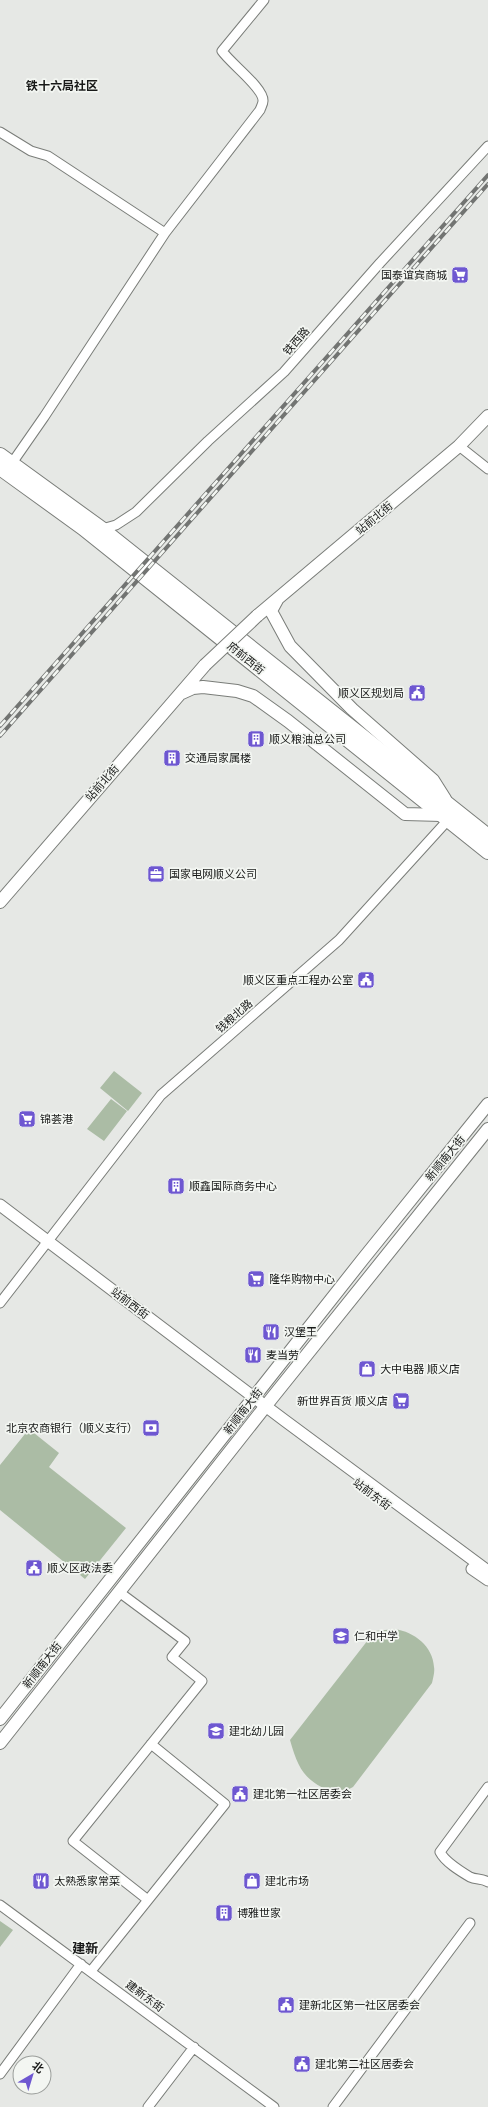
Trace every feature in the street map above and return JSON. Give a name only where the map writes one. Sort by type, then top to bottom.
[{"type":"main road","name":"站前北街","points":[[0,902],[205,665],[257,616],[459,446],[488,416]]},
{"type":"main road","name":"府前西街","points":[[0,455],[6,466],[83,528],[446,813],[488,836]]},
{"type":"main road","name":"府前西街","points":[[6,466],[102,529],[446,813],[488,852]]},
{"type":"main road","points":[[175,699],[193,688],[203,687],[237,691],[252,696],[288,721],[405,814],[446,813],[433,780],[352,709],[290,646],[271,611],[278,599]]},
{"type":"main road","name":"新顺南大街","points":[[0,1744],[119,1592],[258,1404],[488,1104]]},
{"type":"main road","name":"新顺南大街","points":[[0,1719],[258,1404],[488,1129]]},
{"type":"street","points":[[6,466],[44,417],[165,233],[260,110],[263,100],[260,89],[228,61],[222,51],[264,0]]},
{"type":"street","points":[[0,132],[31,151],[48,156],[165,233]]},
{"type":"street","name":"铁西路","points":[[102,529],[116,525],[136,512],[208,441],[284,372],[380,263],[488,146]]},
{"type":"street","points":[[459,446],[488,469]]},
{"type":"street","name":"钱粮北路","points":[[0,1303],[161,1095],[339,940],[446,813]]},
{"type":"street","name":"站前西街","points":[[0,1205],[46,1244],[258,1404]]},
{"type":"street","name":"站前西街","points":[[0,1215],[46,1244]]},
{"type":"street","name":"站前东街","points":[[258,1404],[488,1571]]},
{"type":"street","name":"站前东街","points":[[258,1404],[488,1580]]},
{"type":"street","points":[[119,1592],[185,1640],[172,1656],[202,1681],[73,1841],[148,1900]]},
{"type":"street","points":[[91,1971],[225,1804],[151,1744]]},
{"type":"street","points":[[488,1787],[440,1852],[442,1858],[471,1878],[483,1879],[488,1882]]},
{"type":"street","name":"建新东街","points":[[0,1905],[274,2107]]},
{"type":"street","points":[[332,2107],[470,1923]]},
{"type":"street","points":[[0,2074],[81,1964]]},
{"type":"street","points":[[148,2107],[194,2047]]},
{"type":"green space","points":[[114,1071],[142,1093],[128,1111],[100,1088]]},
{"type":"green space","points":[[111,1099],[127,1111],[104,1141],[87,1129]]},
{"type":"green space","points":[[29,1429],[59,1453],[49,1467],[126,1528],[85,1579],[0,1510],[0,1465]]},
{"type":"green space","points":[[395,1629],[409,1633],[421,1641],[426,1647],[433,1659],[434,1671],[432,1683],[353,1787],[339,1794],[328,1790],[311,1781],[306,1775],[297,1760],[290,1740],[375,1631]]},
{"type":"green space","points":[[0,1921],[13,1930],[0,1947]]},
{"type":"railway","points":[[0,726],[488,175]]},
{"type":"railway","points":[[0,736],[488,184]]},
{"type":"place","name":"国泰谊宾商城","points":[[460,275]]},
{"type":"place","name":"顺义区规划局","points":[[417,693]]},
{"type":"place","name":"顺义粮油总公司","points":[[256,739]]},
{"type":"place","name":"交通局家属楼","points":[[172,758]]},
{"type":"place","name":"国家电网顺义公司","points":[[156,874]]},
{"type":"place","name":"顺义区重点工程办公室","points":[[366,980]]},
{"type":"place","name":"锦荟港","points":[[27,1119]]},
{"type":"place","name":"顺鑫国际商务中心","points":[[176,1186]]},
{"type":"place","name":"隆华购物中心","points":[[256,1279]]},
{"type":"place","name":"汉堡王","points":[[271,1332]]},
{"type":"place","name":"麦当劳","points":[[253,1355]]},
{"type":"place","name":"大中电器 顺义店","points":[[367,1369]]},
{"type":"place","name":"新世界百货 顺义店","points":[[401,1401]]},
{"type":"place","name":"北京农商银行（顺义支行）","points":[[151,1428]]},
{"type":"place","name":"顺义区政法委","points":[[34,1568]]},
{"type":"place","name":"仁和中学","points":[[341,1636]]},
{"type":"place","name":"建北幼儿园","points":[[216,1731]]},
{"type":"place","name":"建北第一社区居委会","points":[[240,1794]]},
{"type":"place","name":"太熟悉家常菜","points":[[41,1881]]},
{"type":"place","name":"建北市场","points":[[252,1881]]},
{"type":"place","name":"博雅世家","points":[[224,1913]]},
{"type":"place","name":"建新北区第一社区居委会","points":[[286,2005]]},
{"type":"place","name":"建北第二社区居委会","points":[[302,2064]]},
{"type":"district","name":"铁十六局社区","points":[[62,86]]},
{"type":"district","name":"建新","points":[[85,1948]]}]
